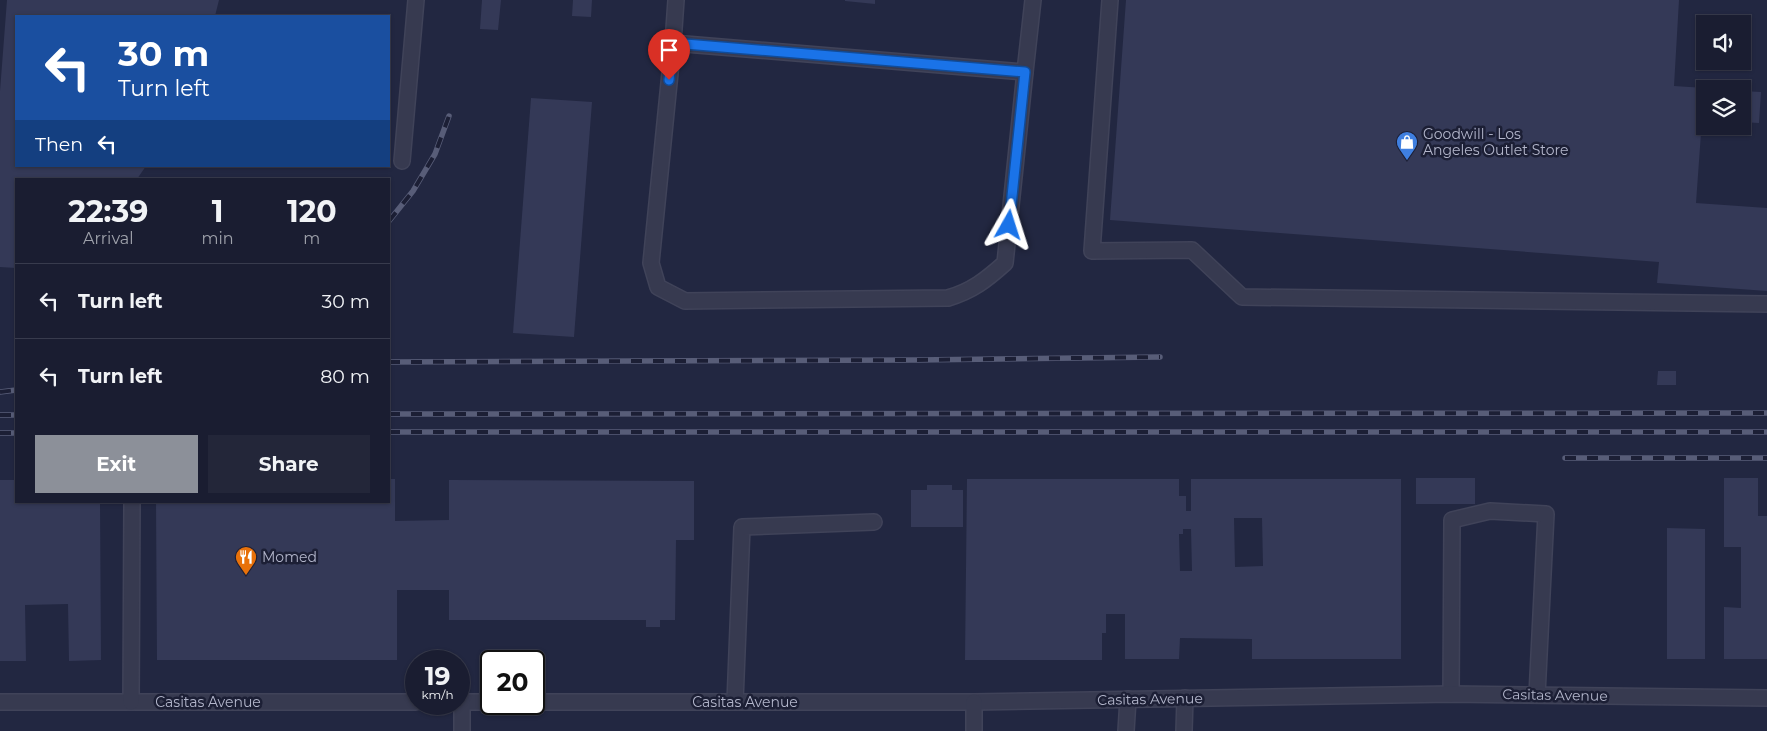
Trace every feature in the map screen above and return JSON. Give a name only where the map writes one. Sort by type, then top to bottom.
[{"type":"street","points":[[402,161],[416,0]]},
{"type":"street","points":[[676,0],[651,263],[658,287],[685,301],[948,298],[966,293],[992,275],[1005,263],[1033,0]]},
{"type":"street","points":[[1110,0],[1092,251],[1192,250],[1242,297],[1767,304]]},
{"type":"street","points":[[673,43],[1025,72]]},
{"type":"street","points":[[131,702],[132,503]]},
{"type":"street","points":[[1451,694],[1452,520],[1490,511],[1546,514],[1537,695]]},
{"type":"street","points":[[735,702],[742,528],[874,522]]},
{"type":"street","name":"Casitas Avenue","points":[[545,702],[974,702],[1451,694],[1767,698]]},
{"type":"street","points":[[1184,698],[1184,731]]},
{"type":"street","points":[[1126,731],[1128,699]]},
{"type":"street","name":"Casitas Avenue","points":[[0,702],[405,702]]},
{"type":"street","points":[[974,702],[974,731]]},
{"type":"street","points":[[461,715],[462,731]]},
{"type":"building","points":[[7,0],[219,0],[215,15],[15,15],[15,167],[145,167],[138,178],[15,178],[15,268],[0,267],[0,91]]},
{"type":"building","points":[[482,0],[501,0],[498,30],[480,29]]},
{"type":"building","points":[[573,0],[592,0],[591,17],[572,16]]},
{"type":"building","points":[[875,0],[875,4],[845,1]]},
{"type":"building","name":"Goodwill - Los Angeles Outlet Store","points":[[1126,0],[1679,0],[1674,86],[1696,87],[1696,135],[1701,135],[1696,203],[1767,208],[1767,291],[1657,283],[1659,262],[1110,220]]},
{"type":"building","points":[[1751,91],[1761,92],[1759,123],[1751,123]]},
{"type":"building","points":[[531,98],[592,102],[574,337],[513,333]]},
{"type":"building","points":[[1658,371],[1676,371],[1676,385],[1657,385]]},
{"type":"building","points":[[1416,478],[1475,478],[1475,504],[1416,504]]},
{"type":"building","points":[[1724,478],[1758,478],[1758,516],[1767,516],[1767,659],[1724,659],[1724,607],[1741,608],[1741,547],[1724,547]]},
{"type":"building","points":[[390,479],[395,479],[395,521],[449,520],[449,480],[694,481],[694,540],[676,540],[675,620],[660,620],[660,627],[646,627],[646,620],[449,620],[449,590],[397,590],[397,660],[157,660],[156,503],[390,503]]},
{"type":"building","points":[[967,479],[1179,479],[1179,496],[1186,496],[1186,511],[1191,511],[1191,479],[1401,479],[1401,659],[1252,659],[1252,639],[1180,638],[1179,659],[1125,659],[1125,614],[1106,614],[1106,633],[1102,633],[1102,660],[965,660]],"holes":[[[1234,518],[1262,518],[1263,566],[1235,567]],[[1183,529],[1191,529],[1192,571],[1180,571],[1179,534],[1183,534]]]},
{"type":"building","points":[[0,480],[15,480],[15,503],[100,503],[101,660],[69,661],[68,604],[25,605],[26,661],[0,661]]},
{"type":"building","points":[[927,485],[952,485],[952,490],[963,490],[963,527],[911,527],[911,490],[927,490]]},
{"type":"building","points":[[1667,528],[1705,529],[1705,659],[1667,659]]},
{"type":"railway","points":[[390,220],[413,191],[435,154],[449,116]]},
{"type":"railway","points":[[390,362],[1160,357]]},
{"type":"railway","points":[[0,392],[15,390]]},
{"type":"railway","points":[[390,414],[1767,413]]},
{"type":"railway","points":[[0,415],[15,415]]},
{"type":"railway","points":[[390,432],[1767,432]]},
{"type":"railway","points":[[0,433],[15,433]]},
{"type":"railway","points":[[1565,458],[1767,458]]},
{"type":"place","name":"Goodwill - Los Angeles Outlet Store","points":[[1407,161]]},
{"type":"place","name":"Momed","points":[[246,576]]},
{"type":"route","points":[[669,80],[673,43],[1025,72],[1009,225]]}]
